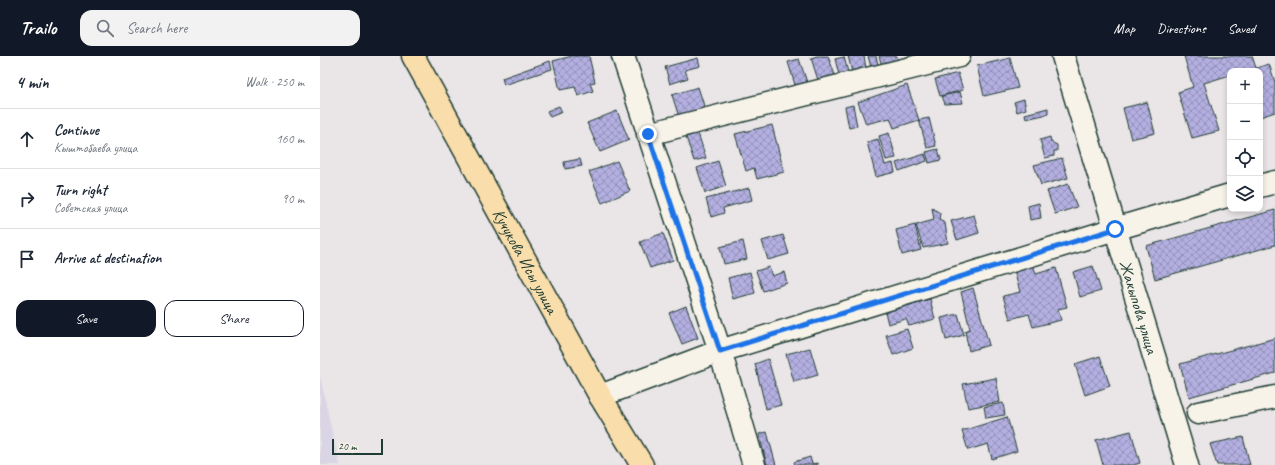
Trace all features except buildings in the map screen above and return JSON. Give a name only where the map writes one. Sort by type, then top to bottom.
[{"type":"main road","name":"Кучукова Исы улица","points":[[413,56],[600,396],[642,465]]},
{"type":"street","points":[[622,56],[720,351],[754,465]]},
{"type":"street","points":[[648,134],[959,56]]},
{"type":"street","name":"Жакыпова улица","points":[[1063,56],[1186,465]]},
{"type":"street","points":[[1263,185],[1275,182]]},
{"type":"street","points":[[600,396],[720,351],[1227,196]]},
{"type":"street","points":[[1198,413],[1275,397]]},
{"type":"shaded area","points":[[320,376],[335,446],[340,465],[320,465]]},
{"type":"route","points":[[648,134],[720,351],[1115,229]]}]
